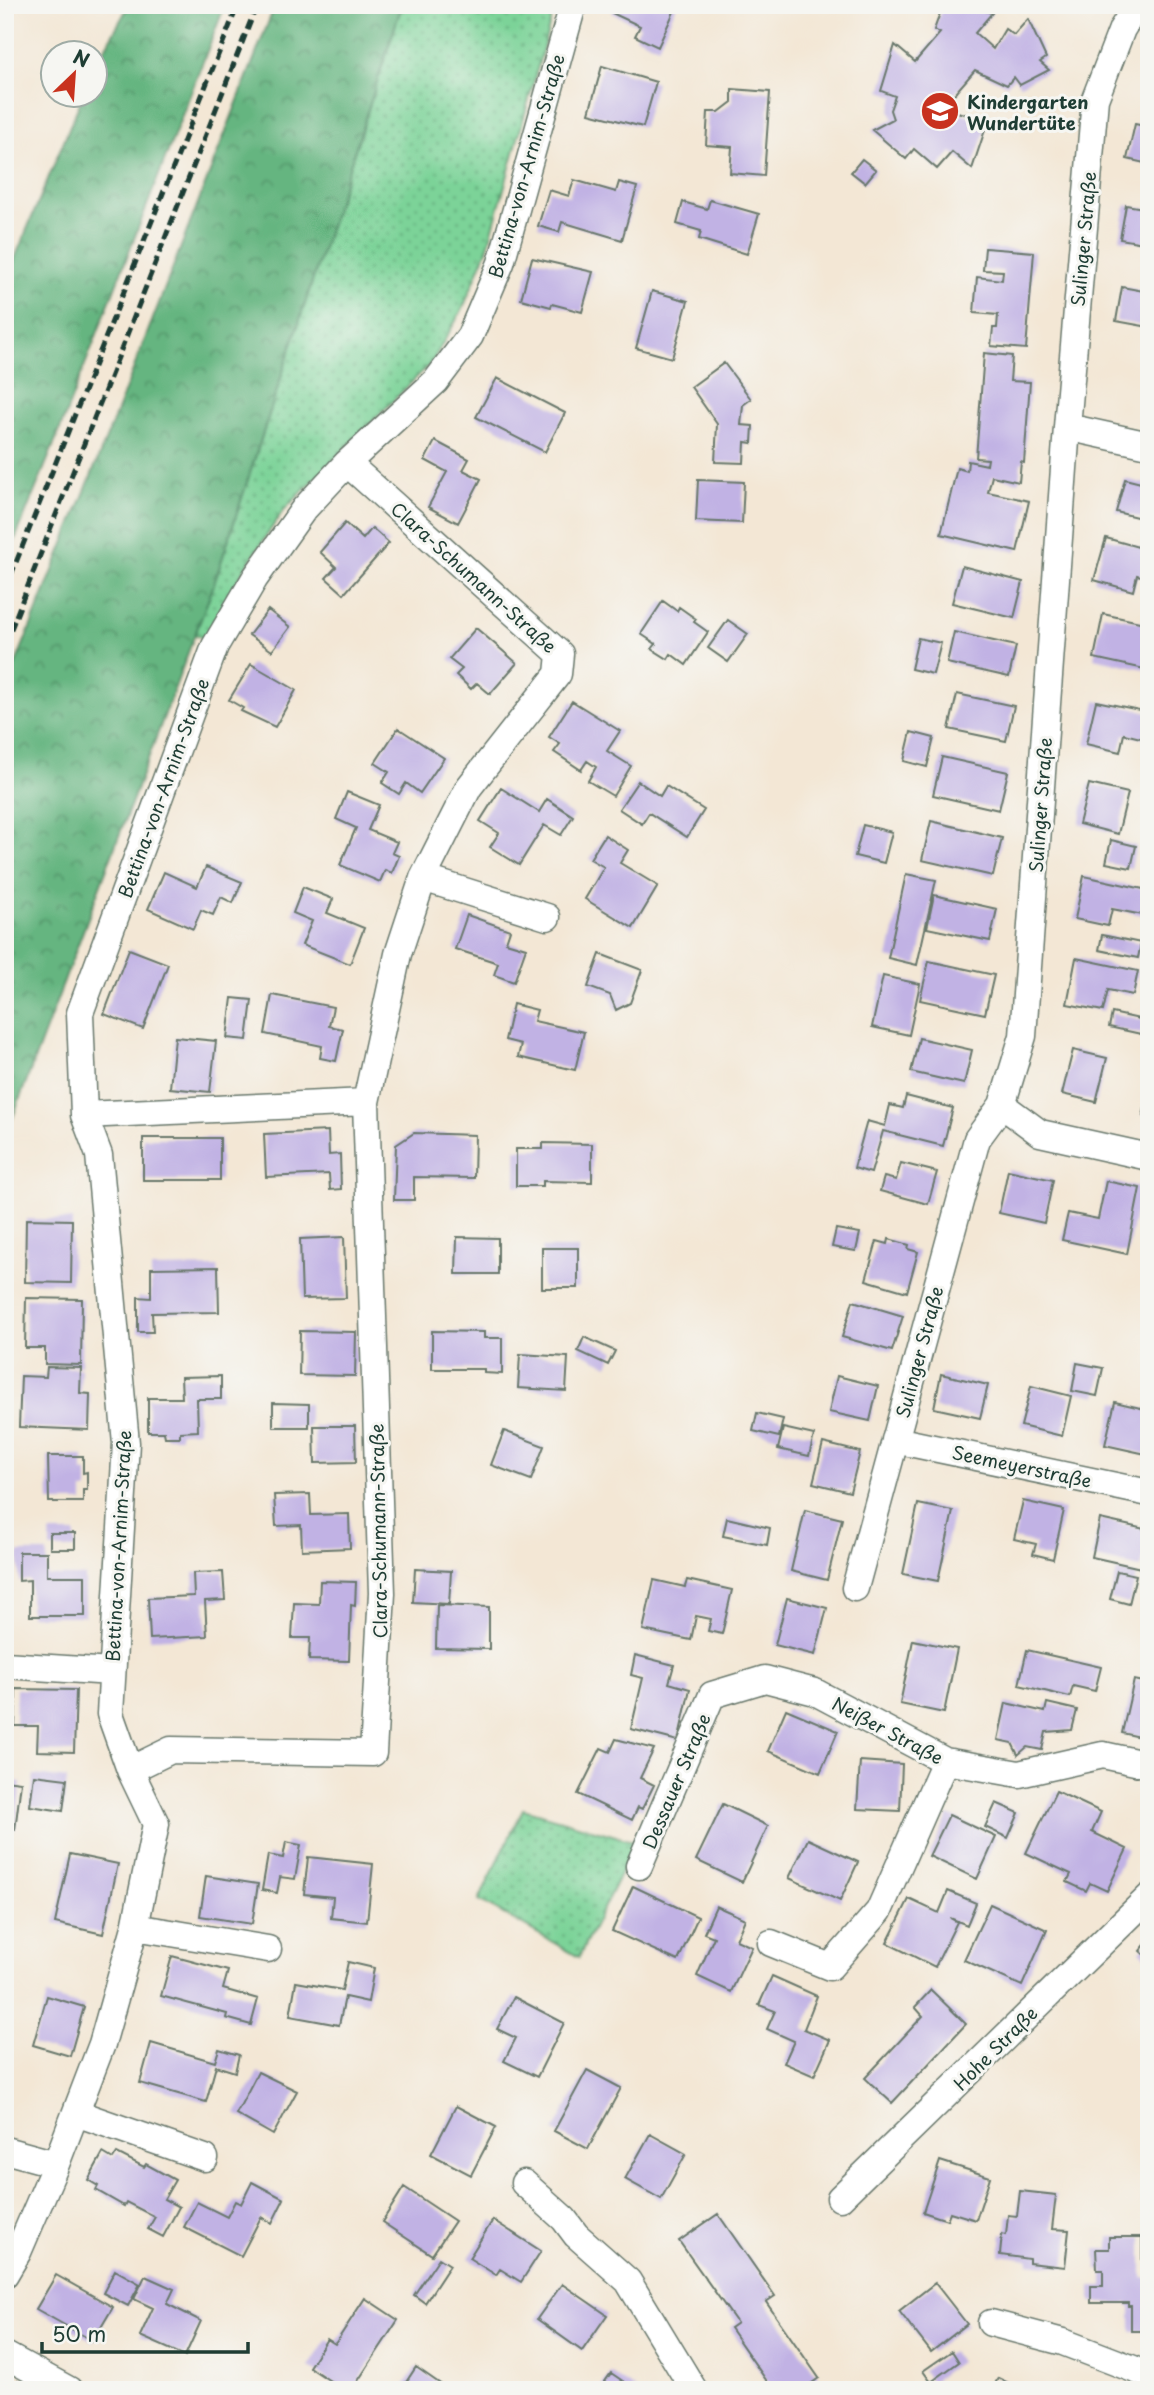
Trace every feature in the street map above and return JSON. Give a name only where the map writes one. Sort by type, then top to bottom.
[{"type":"street","name":"Bettina-von-Arnim-Straße","points":[[5,2274],[18,2252],[56,2164],[102,2044],[135,1927],[156,1824],[130,1770],[110,1714],[126,1443],[99,1155],[84,1115],[80,1013],[215,646],[254,579],[304,509],[347,463],[436,381],[470,336],[501,264],[573,5]]},
{"type":"street","name":"Sulinger Straße","points":[[855,1588],[977,1139],[1002,1105],[1023,1037],[1067,428],[1095,99],[1122,29],[1137,5]]},
{"type":"street","points":[[1067,428],[1149,445]]},
{"type":"street","name":"Clara-Schumann-Straße","points":[[130,1770],[171,1750],[373,1753],[382,1593],[366,1102],[398,954],[423,877],[470,787],[558,674],[560,654],[347,463]]},
{"type":"street","points":[[423,877],[547,917]]},
{"type":"street","points":[[84,1115],[366,1102]]},
{"type":"street","points":[[1002,1105],[1040,1133],[1149,1157]]},
{"type":"street","name":"Seemeyerstraße","points":[[895,1440],[1149,1493]]},
{"type":"street","name":"Bettina-von-Arnim-Straße","points":[[5,1665],[112,1672]]},
{"type":"street","name":"Neißer Straße","points":[[712,1695],[765,1679],[815,1692],[945,1761],[1019,1774],[1103,1755],[1149,1765]]},
{"type":"street","name":"Dessauer Straße","points":[[639,1867],[712,1695]]},
{"type":"street","points":[[771,1943],[830,1967],[879,1911],[945,1761]]},
{"type":"street","name":"Hohe Straße","points":[[840,2198],[1149,1897]]},
{"type":"street","points":[[135,1927],[268,1949]]},
{"type":"street","points":[[76,2113],[205,2158]]},
{"type":"street","points":[[5,2150],[56,2164]]},
{"type":"street","points":[[524,2182],[564,2219],[576,2235],[628,2281],[694,2390]]},
{"type":"street","points":[[991,2323],[1063,2342],[1149,2375]]},
{"type":"street","points":[[5,2355],[69,2390]]},
{"type":"green space","points":[[129,5],[225,5],[5,564],[5,282],[78,108],[108,108],[108,43]]},
{"type":"green space","points":[[275,5],[402,5],[214,584],[5,1138],[5,690]]},
{"type":"green space","points":[[402,5],[555,5],[487,250],[463,308],[432,362],[283,511],[241,574],[207,639],[195,635],[214,584]]},
{"type":"green space","points":[[523,1809],[636,1842],[579,1957],[479,1900]]},
{"type":"building","points":[[616,5],[677,5],[658,47],[635,36],[640,26],[612,13]]},
{"type":"building","points":[[943,5],[968,5],[992,13],[975,33],[993,49],[1005,29],[1014,35],[1028,19],[1046,58],[1040,62],[1049,70],[1020,85],[1014,77],[1007,85],[975,70],[949,100],[953,116],[957,112],[988,121],[972,169],[952,152],[937,169],[914,149],[906,159],[872,130],[893,119],[890,110],[895,96],[881,91],[895,45],[915,62],[940,33],[934,30]]},
{"type":"building","points":[[602,66],[656,82],[643,127],[589,113]]},
{"type":"building","points":[[732,89],[770,92],[764,176],[730,173],[732,147],[706,145],[708,112],[719,112],[732,102]]},
{"type":"building","points":[[1135,124],[1149,127],[1149,164],[1127,159]]},
{"type":"building","points":[[862,159],[876,170],[865,183],[851,172]]},
{"type":"building","points":[[574,180],[616,192],[619,182],[637,187],[622,240],[562,222],[559,232],[538,226],[549,190],[569,196]]},
{"type":"building","points":[[710,200],[759,214],[747,254],[699,239],[701,231],[677,224],[683,202],[707,209]]},
{"type":"building","points":[[1126,205],[1149,209],[1149,244],[1120,239]]},
{"type":"building","points":[[985,248],[1034,252],[1026,349],[991,346],[998,315],[974,313],[977,277],[1002,280],[1003,271],[983,270]]},
{"type":"building","points":[[532,258],[593,272],[582,312],[521,299]]},
{"type":"building","points":[[1122,287],[1149,292],[1149,327],[1116,321]]},
{"type":"building","points":[[652,291],[688,301],[672,358],[636,348]]},
{"type":"building","points":[[984,353],[1012,356],[1010,381],[1030,382],[1024,463],[1021,462],[1019,482],[992,476],[988,492],[1029,501],[1017,552],[941,534],[957,468],[967,471],[968,461],[987,465],[988,459],[976,458]]},
{"type":"building","points":[[724,363],[751,399],[743,405],[741,425],[753,426],[752,443],[745,442],[744,463],[715,462],[717,424],[691,387]]},
{"type":"building","points":[[497,378],[565,413],[545,452],[476,417]]},
{"type":"building","points":[[435,441],[469,459],[463,470],[481,479],[458,523],[428,507],[447,472],[425,460]]},
{"type":"building","points":[[1125,479],[1149,485],[1149,520],[1116,512]]},
{"type":"building","points":[[698,480],[744,482],[742,523],[696,521]]},
{"type":"building","points":[[345,523],[363,539],[372,528],[389,543],[344,594],[326,578],[336,567],[320,552]]},
{"type":"building","points":[[1106,538],[1149,550],[1149,578],[1137,575],[1133,591],[1094,580]]},
{"type":"building","points":[[962,566],[1023,582],[1014,618],[952,603]]},
{"type":"building","points":[[663,601],[677,611],[679,607],[708,632],[686,665],[671,654],[668,659],[652,649],[656,644],[641,634]]},
{"type":"building","points":[[268,610],[290,627],[272,651],[249,635]]},
{"type":"building","points":[[1103,614],[1149,624],[1149,670],[1094,658]]},
{"type":"building","points":[[728,620],[748,634],[728,662],[708,648]]},
{"type":"building","points":[[476,628],[517,663],[490,694],[477,683],[471,689],[456,675],[462,669],[449,659]]},
{"type":"building","points":[[954,632],[1016,646],[1009,677],[947,663]]},
{"type":"building","points":[[918,638],[941,643],[933,674],[911,669]]},
{"type":"building","points":[[251,664],[296,690],[275,727],[241,711],[243,708],[229,700]]},
{"type":"building","points":[[957,694],[1014,706],[1006,741],[949,729]]},
{"type":"building","points":[[572,701],[620,731],[607,751],[631,766],[613,796],[588,781],[596,767],[587,761],[581,770],[554,752],[560,744],[549,737]]},
{"type":"building","points":[[1096,701],[1149,712],[1149,740],[1124,734],[1120,752],[1086,744]]},
{"type":"building","points":[[398,728],[444,758],[420,793],[406,783],[399,794],[382,783],[389,772],[375,763]]},
{"type":"building","points":[[911,732],[934,738],[927,767],[904,761]]},
{"type":"building","points":[[942,757],[1008,772],[999,810],[933,795]]},
{"type":"building","points":[[638,781],[660,796],[666,786],[704,810],[687,837],[649,813],[642,824],[619,809]]},
{"type":"building","points":[[1089,784],[1128,793],[1118,834],[1079,824]]},
{"type":"building","points":[[501,788],[539,812],[547,799],[573,816],[561,835],[544,825],[519,865],[490,847],[499,833],[480,821]]},
{"type":"building","points":[[347,792],[379,805],[368,830],[397,842],[392,853],[399,856],[392,873],[385,870],[380,882],[340,865],[356,828],[336,819]]},
{"type":"building","points":[[931,821],[1002,838],[993,876],[922,860]]},
{"type":"building","points":[[863,825],[892,832],[884,863],[855,856]]},
{"type":"building","points":[[605,835],[628,850],[620,863],[658,886],[633,928],[585,899],[604,867],[590,859]]},
{"type":"building","points":[[1111,840],[1136,846],[1131,868],[1106,863]]},
{"type":"building","points":[[206,867],[242,882],[233,903],[221,897],[213,915],[201,910],[193,929],[148,909],[164,872],[197,887]]},
{"type":"building","points":[[906,874],[936,880],[917,965],[888,958]]},
{"type":"building","points":[[1084,876],[1148,890],[1143,915],[1112,909],[1108,926],[1075,919]]},
{"type":"building","points":[[303,887],[333,899],[327,913],[364,928],[350,964],[302,945],[312,921],[293,913]]},
{"type":"building","points":[[934,895],[997,909],[990,941],[927,928]]},
{"type":"building","points":[[467,915],[510,930],[506,942],[526,948],[514,982],[494,975],[498,963],[455,949]]},
{"type":"building","points":[[1102,935],[1141,943],[1138,958],[1099,950]]},
{"type":"building","points":[[129,949],[168,964],[143,1029],[104,1014]]},
{"type":"building","points":[[600,954],[642,970],[630,1003],[616,1010],[610,995],[588,987]]},
{"type":"building","points":[[1076,958],[1138,971],[1133,995],[1108,990],[1103,1011],[1067,1004]]},
{"type":"building","points":[[929,961],[994,975],[985,1014],[920,1000]]},
{"type":"building","points":[[883,976],[920,984],[909,1035],[872,1027]]},
{"type":"building","points":[[272,995],[333,1007],[329,1026],[343,1029],[336,1061],[320,1058],[322,1046],[265,1034]]},
{"type":"building","points":[[232,998],[252,1000],[247,1040],[227,1038]]},
{"type":"building","points":[[513,1004],[537,1010],[534,1021],[584,1032],[575,1070],[518,1057],[521,1044],[505,1040]]},
{"type":"building","points":[[1112,1013],[1144,1020],[1141,1034],[1109,1027]]},
{"type":"building","points":[[175,1037],[216,1041],[210,1092],[170,1088]]},
{"type":"building","points":[[919,1038],[972,1050],[964,1084],[911,1072]]},
{"type":"building","points":[[1073,1050],[1107,1058],[1096,1102],[1062,1094]]},
{"type":"building","points":[[1149,1095],[1149,1117],[1143,1116]]},
{"type":"building","points":[[906,1096],[953,1108],[943,1146],[883,1131],[871,1173],[854,1168],[867,1121],[885,1126],[890,1105],[903,1108]]},
{"type":"building","points":[[328,1131],[329,1155],[340,1154],[341,1189],[330,1190],[329,1174],[266,1177],[264,1134]]},
{"type":"building","points":[[414,1133],[475,1135],[474,1178],[414,1177],[414,1200],[394,1200],[396,1145]]},
{"type":"building","points":[[143,1138],[220,1138],[220,1180],[143,1180]]},
{"type":"building","points":[[543,1143],[592,1144],[592,1182],[543,1181],[543,1186],[516,1186],[516,1149],[543,1149]]},
{"type":"building","points":[[901,1163],[937,1172],[928,1204],[880,1191],[884,1177],[896,1180]]},
{"type":"building","points":[[1008,1170],[1053,1180],[1044,1223],[999,1213]]},
{"type":"building","points":[[1106,1181],[1140,1188],[1127,1254],[1062,1240],[1068,1213],[1098,1219]]},
{"type":"building","points":[[26,1219],[72,1220],[71,1283],[25,1282]]},
{"type":"building","points":[[836,1229],[860,1233],[856,1251],[832,1247]]},
{"type":"building","points":[[344,1237],[346,1298],[302,1299],[300,1239]]},
{"type":"building","points":[[457,1237],[498,1238],[498,1274],[456,1274]]},
{"type":"building","points":[[889,1239],[909,1245],[908,1249],[918,1252],[907,1292],[866,1280],[877,1241],[888,1244]]},
{"type":"building","points":[[542,1248],[578,1248],[578,1288],[542,1288]]},
{"type":"building","points":[[218,1267],[219,1312],[152,1313],[153,1332],[138,1332],[138,1297],[151,1298],[151,1268]]},
{"type":"building","points":[[26,1298],[82,1299],[81,1365],[45,1364],[45,1348],[25,1348]]},
{"type":"building","points":[[853,1301],[903,1316],[892,1351],[842,1337]]},
{"type":"building","points":[[300,1331],[356,1332],[355,1376],[299,1375]]},
{"type":"building","points":[[432,1331],[484,1332],[484,1338],[502,1338],[502,1374],[484,1373],[484,1369],[432,1369]]},
{"type":"building","points":[[584,1337],[615,1351],[608,1365],[578,1351]]},
{"type":"building","points":[[520,1354],[568,1357],[566,1391],[518,1388]]},
{"type":"building","points":[[1077,1363],[1103,1368],[1097,1396],[1072,1391]]},
{"type":"building","points":[[47,1367],[81,1368],[80,1393],[90,1394],[89,1430],[19,1427],[21,1376],[46,1377]]},
{"type":"building","points":[[941,1374],[988,1385],[980,1418],[934,1408]]},
{"type":"building","points":[[221,1376],[221,1399],[197,1399],[198,1431],[180,1432],[180,1437],[165,1437],[164,1432],[148,1432],[148,1398],[182,1398],[181,1377]]},
{"type":"building","points":[[837,1376],[878,1386],[870,1421],[829,1412]]},
{"type":"building","points":[[1031,1386],[1071,1396],[1062,1436],[1021,1426]]},
{"type":"building","points":[[1115,1402],[1149,1410],[1149,1441],[1146,1454],[1105,1445]]},
{"type":"building","points":[[273,1403],[309,1404],[309,1427],[273,1427]]},
{"type":"building","points":[[757,1413],[783,1419],[779,1437],[753,1431]]},
{"type":"building","points":[[314,1426],[355,1426],[356,1462],[315,1463]]},
{"type":"building","points":[[783,1428],[814,1435],[809,1456],[778,1449]]},
{"type":"building","points":[[504,1431],[544,1446],[531,1480],[491,1465]]},
{"type":"building","points":[[823,1443],[860,1452],[850,1492],[813,1483]]},
{"type":"building","points":[[48,1456],[83,1456],[83,1473],[87,1472],[87,1490],[83,1490],[83,1502],[49,1502]]},
{"type":"building","points":[[310,1494],[311,1515],[349,1514],[350,1548],[302,1550],[301,1525],[276,1526],[274,1495]]},
{"type":"building","points":[[1023,1501],[1064,1510],[1053,1559],[1033,1554],[1036,1544],[1014,1539]]},
{"type":"building","points":[[918,1504],[953,1511],[938,1581],[903,1574]]},
{"type":"building","points":[[805,1510],[842,1519],[827,1580],[791,1571]]},
{"type":"building","points":[[727,1518],[770,1528],[767,1545],[723,1536]]},
{"type":"building","points":[[1100,1519],[1149,1530],[1141,1568],[1092,1557]]},
{"type":"building","points":[[50,1533],[75,1533],[75,1549],[50,1549]]},
{"type":"building","points":[[19,1552],[47,1552],[47,1576],[85,1576],[85,1616],[30,1616],[30,1580],[19,1581]]},
{"type":"building","points":[[415,1569],[451,1571],[449,1604],[413,1602]]},
{"type":"building","points":[[1117,1571],[1136,1575],[1129,1604],[1110,1599]]},
{"type":"building","points":[[223,1572],[225,1600],[205,1601],[207,1636],[150,1639],[148,1598],[194,1596],[193,1573]]},
{"type":"building","points":[[654,1580],[685,1587],[687,1580],[732,1590],[722,1634],[708,1631],[711,1619],[696,1616],[691,1640],[643,1630]]},
{"type":"building","points":[[320,1581],[356,1582],[355,1606],[351,1605],[349,1661],[309,1660],[310,1638],[292,1638],[294,1603],[319,1604]]},
{"type":"building","points":[[787,1598],[827,1608],[815,1655],[775,1645]]},
{"type":"building","points":[[437,1605],[489,1607],[489,1649],[436,1648]]},
{"type":"building","points":[[913,1640],[957,1649],[944,1713],[900,1704]]},
{"type":"building","points":[[1027,1650],[1101,1667],[1095,1691],[1073,1686],[1070,1697],[1019,1685]]},
{"type":"building","points":[[635,1655],[674,1665],[669,1683],[690,1689],[678,1741],[631,1729],[643,1678],[631,1675]]},
{"type":"building","points":[[1134,1680],[1149,1683],[1149,1739],[1122,1733]]},
{"type":"building","points":[[16,1689],[76,1690],[74,1752],[37,1751],[38,1726],[15,1726]]},
{"type":"building","points":[[1006,1703],[1045,1712],[1047,1703],[1077,1710],[1072,1730],[1046,1732],[1042,1750],[1027,1747],[1018,1755],[1012,1743],[998,1740]]},
{"type":"building","points":[[786,1709],[838,1731],[820,1773],[768,1751]]},
{"type":"building","points":[[616,1739],[654,1749],[640,1778],[654,1785],[642,1809],[638,1807],[632,1820],[578,1794],[601,1748],[610,1752]]},
{"type":"building","points":[[860,1761],[902,1764],[900,1811],[857,1809]]},
{"type":"building","points":[[34,1775],[67,1779],[63,1811],[30,1806]]},
{"type":"building","points":[[5,1780],[21,1782],[15,1830],[5,1829]]},
{"type":"building","points":[[1056,1791],[1101,1812],[1092,1832],[1127,1849],[1107,1891],[1090,1883],[1086,1891],[1067,1882],[1071,1874],[1026,1853]]},
{"type":"building","points":[[996,1803],[1019,1813],[1008,1838],[985,1827]]},
{"type":"building","points":[[723,1804],[768,1826],[742,1882],[696,1860]]},
{"type":"building","points":[[949,1815],[996,1837],[977,1879],[929,1856]]},
{"type":"building","points":[[808,1839],[858,1862],[840,1901],[789,1878]]},
{"type":"building","points":[[286,1842],[301,1845],[295,1879],[280,1877],[277,1893],[262,1890],[268,1855],[283,1858]]},
{"type":"building","points":[[70,1854],[118,1864],[103,1934],[55,1923]]},
{"type":"building","points":[[308,1857],[373,1864],[367,1922],[331,1918],[333,1897],[304,1894]]},
{"type":"building","points":[[206,1876],[258,1884],[252,1924],[200,1916]]},
{"type":"building","points":[[5,1879],[13,1881],[7,1914],[5,1914]]},
{"type":"building","points":[[633,1886],[698,1917],[678,1961],[612,1931]]},
{"type":"building","points":[[948,1891],[976,1903],[967,1925],[950,1918],[957,1922],[935,1967],[887,1943],[909,1899],[939,1913]]},
{"type":"building","points":[[990,1904],[1047,1930],[1022,1986],[964,1960]]},
{"type":"building","points":[[716,1906],[745,1919],[736,1940],[752,1947],[731,1992],[697,1976],[714,1937],[704,1933]]},
{"type":"building","points":[[1149,1940],[1149,1959],[1140,1951]]},
{"type":"building","points":[[172,1956],[228,1971],[223,1989],[258,1999],[251,2025],[226,2018],[227,2014],[161,1996]]},
{"type":"building","points":[[348,1962],[374,1968],[368,2002],[345,1997],[339,2025],[290,2016],[296,1982],[342,1990]]},
{"type":"building","points":[[772,1976],[817,1996],[804,2029],[830,2040],[814,2076],[784,2063],[794,2041],[767,2029],[775,2011],[759,2005]]},
{"type":"building","points":[[931,1990],[966,2024],[892,2103],[865,2078],[923,2016],[915,2007]]},
{"type":"building","points":[[47,1996],[84,2007],[70,2056],[33,2045]]},
{"type":"building","points":[[514,1997],[564,2023],[537,2077],[504,2061],[516,2038],[497,2029]]},
{"type":"building","points":[[151,2043],[215,2062],[219,2049],[239,2055],[235,2072],[216,2066],[206,2102],[140,2083]]},
{"type":"building","points":[[587,2070],[621,2088],[588,2149],[554,2131]]},
{"type":"building","points":[[258,2072],[297,2091],[273,2135],[236,2114]]},
{"type":"building","points":[[456,2106],[496,2127],[471,2175],[431,2154]]},
{"type":"building","points":[[650,2134],[686,2154],[661,2199],[625,2179]]},
{"type":"building","points":[[103,2153],[113,2159],[117,2153],[144,2167],[146,2164],[175,2180],[164,2199],[179,2207],[163,2237],[148,2229],[155,2217],[126,2202],[124,2206],[96,2190],[98,2186],[88,2180]]},
{"type":"building","points":[[940,2161],[990,2177],[976,2220],[950,2212],[947,2220],[923,2212]]},
{"type":"building","points":[[252,2182],[284,2199],[272,2223],[261,2217],[241,2256],[184,2227],[197,2202],[227,2217],[235,2201],[241,2204]]},
{"type":"building","points":[[404,2187],[455,2221],[432,2255],[382,2222]]},
{"type":"building","points":[[1020,2191],[1056,2195],[1052,2229],[1069,2230],[1065,2267],[1029,2263],[1029,2259],[1000,2255],[1002,2234],[1006,2235],[1008,2215],[1017,2216]]},
{"type":"building","points":[[718,2214],[775,2296],[766,2302],[819,2378],[802,2390],[773,2390],[730,2328],[737,2323],[679,2241]]},
{"type":"building","points":[[493,2220],[541,2251],[521,2282],[500,2269],[496,2275],[469,2258]]},
{"type":"building","points":[[1109,2237],[1142,2237],[1142,2278],[1149,2278],[1149,2331],[1131,2331],[1131,2306],[1128,2306],[1128,2303],[1091,2303],[1091,2286],[1103,2286],[1103,2270],[1097,2270],[1096,2249],[1109,2249]]},
{"type":"building","points":[[439,2258],[450,2265],[425,2303],[414,2295]]},
{"type":"building","points":[[115,2270],[140,2284],[128,2306],[103,2293]]},
{"type":"building","points":[[56,2275],[113,2307],[93,2341],[36,2309]]},
{"type":"building","points":[[145,2276],[174,2289],[167,2304],[201,2321],[185,2356],[140,2336],[153,2308],[134,2299]]},
{"type":"building","points":[[935,2283],[967,2324],[931,2352],[899,2311]]},
{"type":"building","points":[[562,2284],[607,2315],[582,2351],[537,2319]]},
{"type":"building","points":[[365,2298],[398,2320],[352,2390],[344,2390],[309,2367],[327,2339],[335,2344]]},
{"type":"building","points":[[952,2351],[959,2362],[931,2382],[923,2371]]},
{"type":"building","points":[[416,2367],[449,2390],[401,2390]]},
{"type":"building","points":[[611,2373],[636,2390],[599,2390]]},
{"type":"building","points":[[998,2378],[1023,2390],[992,2390]]},
{"type":"building","points":[[946,2382],[957,2387],[963,2390],[942,2390]]},
{"type":"railway","points":[[5,590],[238,5]]},
{"type":"railway","points":[[5,644],[257,5]]},
{"type":"place","name":"Kindergarten Wundertüte","points":[[940,111]]}]
